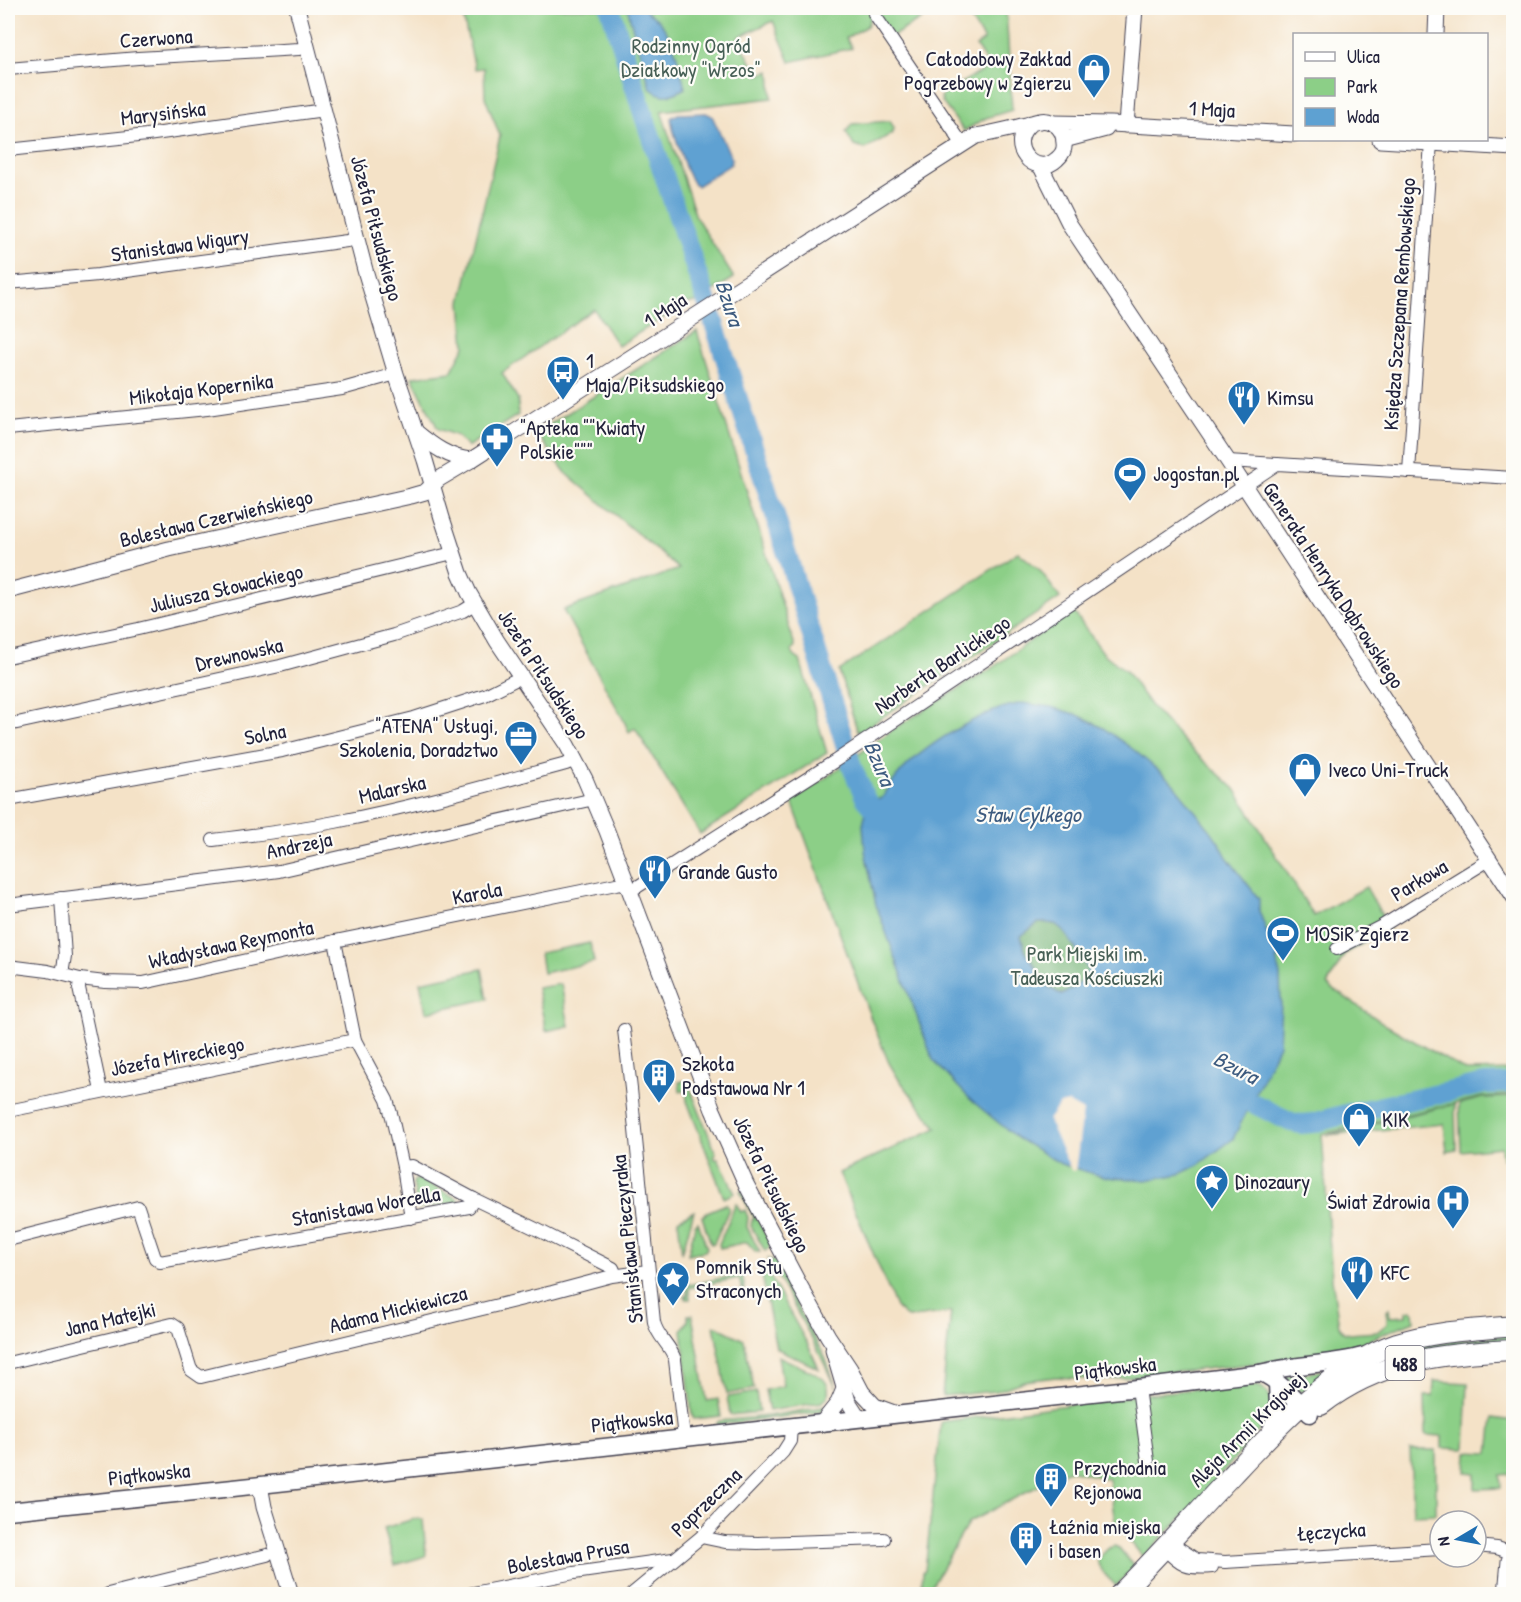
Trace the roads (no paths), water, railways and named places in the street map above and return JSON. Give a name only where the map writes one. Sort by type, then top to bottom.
[{"type":"main road","name":"Aleja Armii Krajowej","points":[[1171,1551],[1221,1503],[1283,1438],[1305,1410],[1344,1372],[1375,1352],[1429,1335],[1514,1326]]},
{"type":"main road","name":"Aleja Armii Krajowej","points":[[1171,1551],[1269,1435],[1305,1410],[1377,1372],[1408,1362],[1448,1354],[1514,1350]]},
{"type":"main road","name":"Piątkowska","points":[[8,1511],[1138,1388],[1339,1361],[1375,1352]]},
{"type":"main road","points":[[1260,1373],[1270,1376],[1305,1410]]},
{"type":"main road","points":[[1269,1435],[1278,1410],[1277,1382]]},
{"type":"main road","name":"488","points":[[1120,1594],[1171,1551]]},
{"type":"main road","name":"488","points":[[1134,1594],[1171,1551]]},
{"type":"street","name":"Józefa Piłsudskiego","points":[[297,8],[371,292],[460,573],[474,604],[576,760],[594,798],[730,1151],[828,1336],[862,1392]]},
{"type":"street","points":[[1126,125],[1135,8]]},
{"type":"street","points":[[1436,33],[1437,8]]},
{"type":"street","points":[[874,14],[963,145]]},
{"type":"street","name":"Czerwona","points":[[8,69],[308,47]]},
{"type":"street","name":"Marysińska","points":[[8,150],[147,135],[324,110]]},
{"type":"street","points":[[1042,120],[1052,123],[1062,133],[1064,140],[1059,157],[1044,165],[1031,162],[1024,156],[1021,147],[1023,132],[1031,123],[1042,120]]},
{"type":"street","name":"1 Maja","points":[[432,485],[976,136],[1031,123]]},
{"type":"street","name":"1 Maja","points":[[1052,123],[1293,134]]},
{"type":"street","name":"1 Maja","points":[[1064,140],[1126,125]]},
{"type":"street","points":[[983,135],[1021,138]]},
{"type":"street","points":[[1431,141],[1514,148]]},
{"type":"street","name":"Księdza Szczepana Rembowskiego","points":[[1409,472],[1431,141]]},
{"type":"street","name":"Generała Henryka Dąbrowskiego","points":[[1044,165],[1059,206],[1070,225],[1514,897]]},
{"type":"street","name":"Stanisława Wigury","points":[[8,283],[124,272],[357,239]]},
{"type":"street","name":"Mikołaja Kopernika","points":[[8,429],[207,409],[342,389],[396,374]]},
{"type":"street","points":[[416,432],[445,453],[471,460]]},
{"type":"street","points":[[1228,461],[1514,478]]},
{"type":"street","name":"Norberta Barlickiego","points":[[628,886],[706,844],[839,758],[1276,464]]},
{"type":"street","name":"Bolesława Czerwieńskiego","points":[[8,591],[169,549],[411,496],[425,492],[432,485]]},
{"type":"street","name":"Juliusza Słowackiego","points":[[8,657],[138,629],[453,553]]},
{"type":"street","name":"Drewnowska","points":[[8,725],[280,666],[394,635],[463,611],[474,604]]},
{"type":"street","name":"Solna","points":[[8,800],[282,751],[424,715],[485,695],[521,677]]},
{"type":"street","name":"Malarska","points":[[213,840],[373,814],[502,782],[576,760]]},
{"type":"street","name":"Andrzeja","points":[[8,905],[279,871],[594,798]]},
{"type":"street","name":"Parkowa","points":[[1337,949],[1382,926],[1489,860]]},
{"type":"street","name":"Karola","points":[[335,941],[628,886]]},
{"type":"street","points":[[61,898],[65,956],[62,974]]},
{"type":"street","name":"Władysława Reymonta","points":[[8,966],[80,979],[143,983],[335,941],[355,1040],[387,1100],[392,1116],[411,1218]]},
{"type":"street","points":[[80,979],[79,988],[101,1091]]},
{"type":"street","name":"Stanisława Pieczyraka","points":[[624,1030],[655,1327],[671,1348],[675,1360],[684,1438]]},
{"type":"street","name":"Józefa Mireckiego","points":[[8,1111],[355,1040]]},
{"type":"street","points":[[403,1167],[411,1166],[603,1262],[613,1268],[616,1275]]},
{"type":"street","name":"Stanisława Worcella","points":[[8,1240],[138,1207],[155,1258],[160,1262],[469,1208],[474,1199]]},
{"type":"street","name":"Adama Mickiewicza","points":[[191,1370],[201,1377],[616,1275],[648,1271]]},
{"type":"street","name":"Jana Matejki","points":[[8,1363],[172,1324],[178,1328],[191,1370]]},
{"type":"street","name":"Józefa Piłsudskiego","points":[[828,1336],[844,1389],[852,1410],[859,1418]]},
{"type":"street","points":[[1138,1388],[1148,1461]]},
{"type":"street","points":[[822,1423],[838,1403],[844,1389]]},
{"type":"street","points":[[862,1392],[875,1406],[897,1414]]},
{"type":"street","points":[[859,1418],[863,1404],[862,1392]]},
{"type":"street","name":"Poprzeczna","points":[[632,1594],[701,1537],[783,1452],[790,1441],[791,1426]]},
{"type":"street","points":[[260,1485],[264,1507],[291,1594]]},
{"type":"street","points":[[701,1537],[726,1542],[758,1543],[884,1539]]},
{"type":"street","points":[[1488,1547],[1513,1551],[1508,1568],[1506,1594]]},
{"type":"street","name":"Łęczycka","points":[[1171,1551],[1179,1563],[1190,1568],[1213,1567],[1225,1562],[1428,1550]]},
{"type":"street","points":[[108,1594],[267,1555]]},
{"type":"street","name":"Bolesława Prusa","points":[[468,1594],[574,1573],[675,1559]]},
{"type":"water","points":[[628,8],[644,8],[664,27],[676,52],[685,88],[676,93],[663,95],[650,88]]},
{"type":"water","points":[[706,113],[712,116],[732,159],[731,164],[697,186],[694,185],[686,170],[671,118],[678,114]]},
{"type":"water","name":"Staw Cylkego","points":[[1022,703],[1051,707],[1078,715],[1103,728],[1171,781],[1211,831],[1227,857],[1259,899],[1259,911],[1274,950],[1278,949],[1281,957],[1276,959],[1280,975],[1281,1003],[1279,1045],[1233,1139],[1198,1165],[1180,1174],[1146,1180],[1104,1177],[1061,1164],[1017,1138],[971,1100],[933,1060],[876,905],[865,851],[863,806],[866,800],[882,798],[904,768],[929,747],[957,729],[986,714]],"holes":[[[1038,923],[1053,923],[1061,928],[1088,969],[1082,982],[1062,995],[1048,987],[1025,951],[1021,936]]]},
{"type":"waterway","name":"Bzura","points":[[610,8],[714,323],[852,767],[866,800],[883,821]]},
{"type":"waterway","name":"Bzura","points":[[1228,1091],[1291,1122],[1301,1124],[1485,1084],[1514,1083]]},
{"type":"place","name":"Całodobowy Zakład Pogrzebowy w Zgierzu","points":[[1094,99]]},
{"type":"place","name":"1 Maja/Piłsudskiego","points":[[563,401]]},
{"type":"place","name":"Kimsu","points":[[1244,426]]},
{"type":"place","name":"\"Apteka \"\"Kwiaty Polskie\"\"\"","points":[[497,468]]},
{"type":"place","name":"Jogostan.pl","points":[[1130,502]]},
{"type":"place","name":"\"ATENA\" Usługi, Szkolenia, Doradztwo","points":[[521,766]]},
{"type":"place","name":"Iveco Uni-Truck","points":[[1305,798]]},
{"type":"place","name":"Grande Gusto","points":[[655,900]]},
{"type":"place","name":"MOSiR Zgierz","points":[[1283,962]]},
{"type":"place","name":"Szkoła Podstawowa Nr 1","points":[[659,1104]]},
{"type":"place","name":"KIK","points":[[1359,1148]]},
{"type":"place","name":"Dinozaury","points":[[1212,1210]]},
{"type":"place","name":"Świat Zdrowia","points":[[1453,1230]]},
{"type":"place","name":"KFC","points":[[1357,1301]]},
{"type":"place","name":"Pomnik Stu Straconych","points":[[673,1307]]},
{"type":"place","name":"Przychodnia Rejonowa","points":[[1051,1508]]},
{"type":"place","name":"Łaźnia miejska i basen","points":[[1026,1567]]},
{"type":"park label","name":"Rodzinny Ogród Działkowy \"Wrzos\"","points":[[691,57]]},
{"type":"park label","name":"Park Miejski im. Tadeusza Kościuszki","points":[[1087,965]]}]
